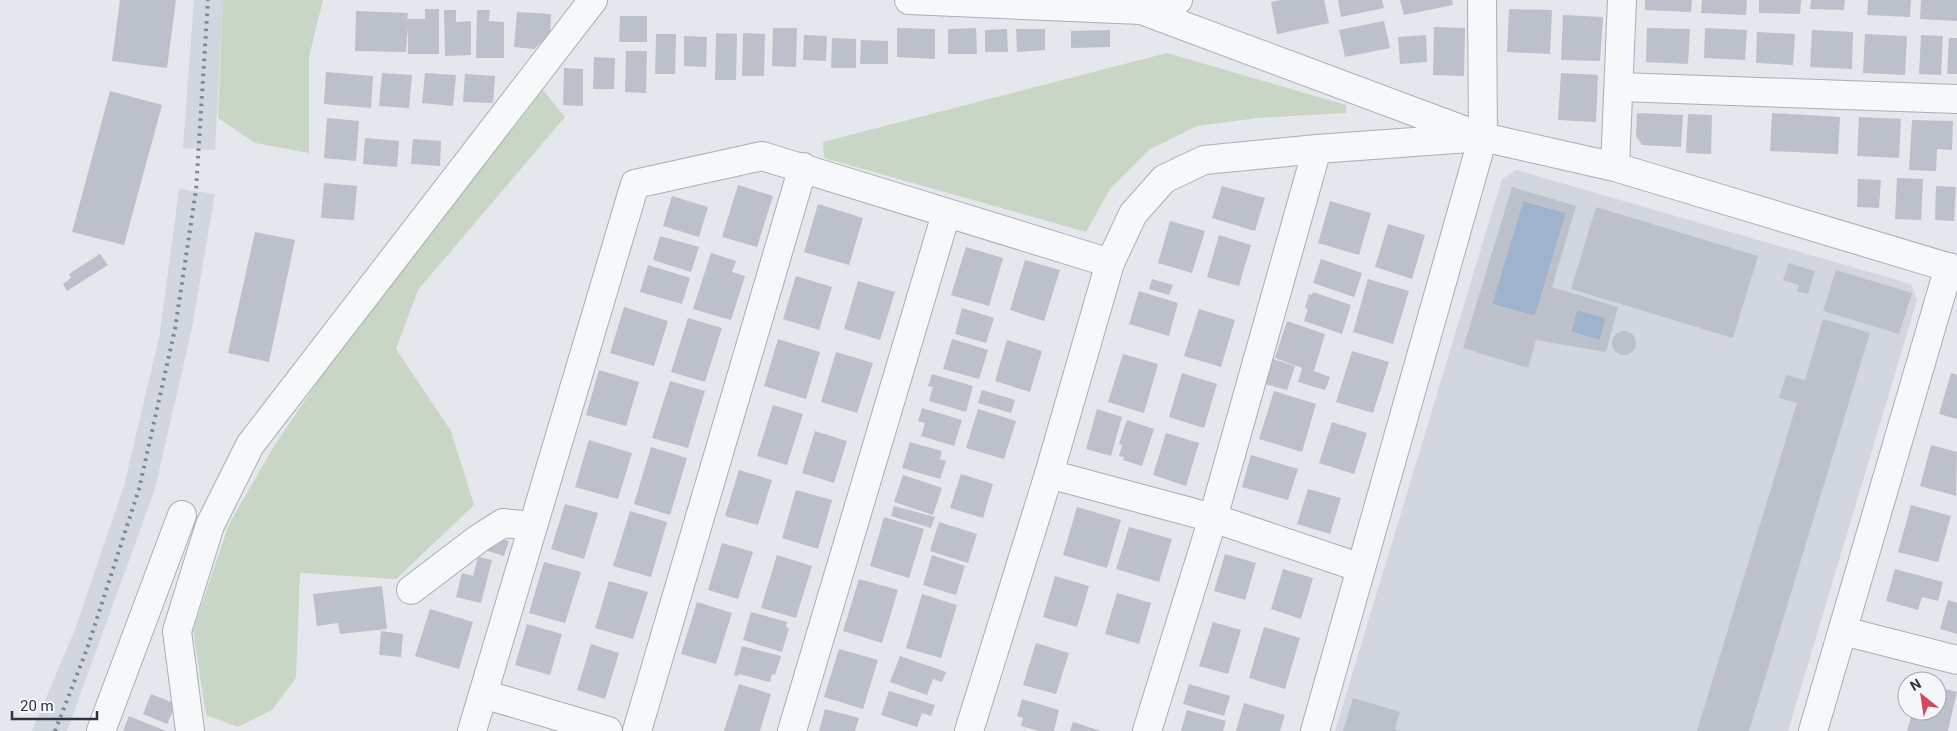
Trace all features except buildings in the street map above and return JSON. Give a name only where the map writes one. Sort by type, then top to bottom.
[{"type":"street","points":[[190,731],[177,631],[210,525],[250,445],[593,0]]},
{"type":"street","points":[[908,0],[1141,10],[1483,137],[1615,167],[1953,268],[1813,731]]},
{"type":"street","points":[[1141,10],[1178,0]]},
{"type":"street","points":[[1315,731],[1483,137],[1482,0]]},
{"type":"street","points":[[1615,167],[1620,87],[1622,0]]},
{"type":"street","points":[[1620,87],[1957,99]]},
{"type":"street","points":[[969,731],[1049,474],[1110,263],[1133,214],[1164,179],[1204,160],[1317,148],[1483,137]]},
{"type":"street","points":[[1147,731],[1213,518],[1317,148]]},
{"type":"street","points":[[472,731],[635,184],[762,156],[803,167],[946,214],[1110,263]]},
{"type":"street","points":[[636,731],[803,167]]},
{"type":"street","points":[[792,731],[946,214]]},
{"type":"street","points":[[1049,474],[1213,518],[1361,568]]},
{"type":"street","points":[[101,731],[182,515]]},
{"type":"street","points":[[411,590],[478,539],[503,523],[533,526]]},
{"type":"street","points":[[1843,631],[1957,660]]},
{"type":"street","points":[[483,694],[608,731]]},
{"type":"shaded area","points":[[194,0],[223,0],[215,150],[183,148]]},
{"type":"shaded area","points":[[1516,170],[1911,284],[1917,300],[1788,731],[1335,731],[1502,179]]},
{"type":"shaded area","points":[[179,189],[215,194],[192,328],[155,489],[67,731],[32,731],[74,632],[124,486],[160,333]]},
{"type":"green space","points":[[223,0],[323,0],[309,57],[309,153],[255,143],[218,118]]},
{"type":"green space","points":[[1167,53],[1346,105],[1346,113],[1258,118],[1197,126],[1149,150],[1110,189],[1086,232],[824,158],[823,142]]},
{"type":"green space","points":[[543,90],[565,117],[418,290],[396,349],[451,431],[474,505],[396,579],[300,573],[296,678],[272,710],[238,727],[206,715],[193,630],[229,524],[274,446],[346,340]]},
{"type":"water","points":[[1523,201],[1566,213],[1535,316],[1492,304]]},
{"type":"water","points":[[1577,310],[1606,318],[1600,340],[1571,332]]},
{"type":"railway","points":[[55,731],[87,649],[139,489],[175,329],[196,190],[208,0]]}]
